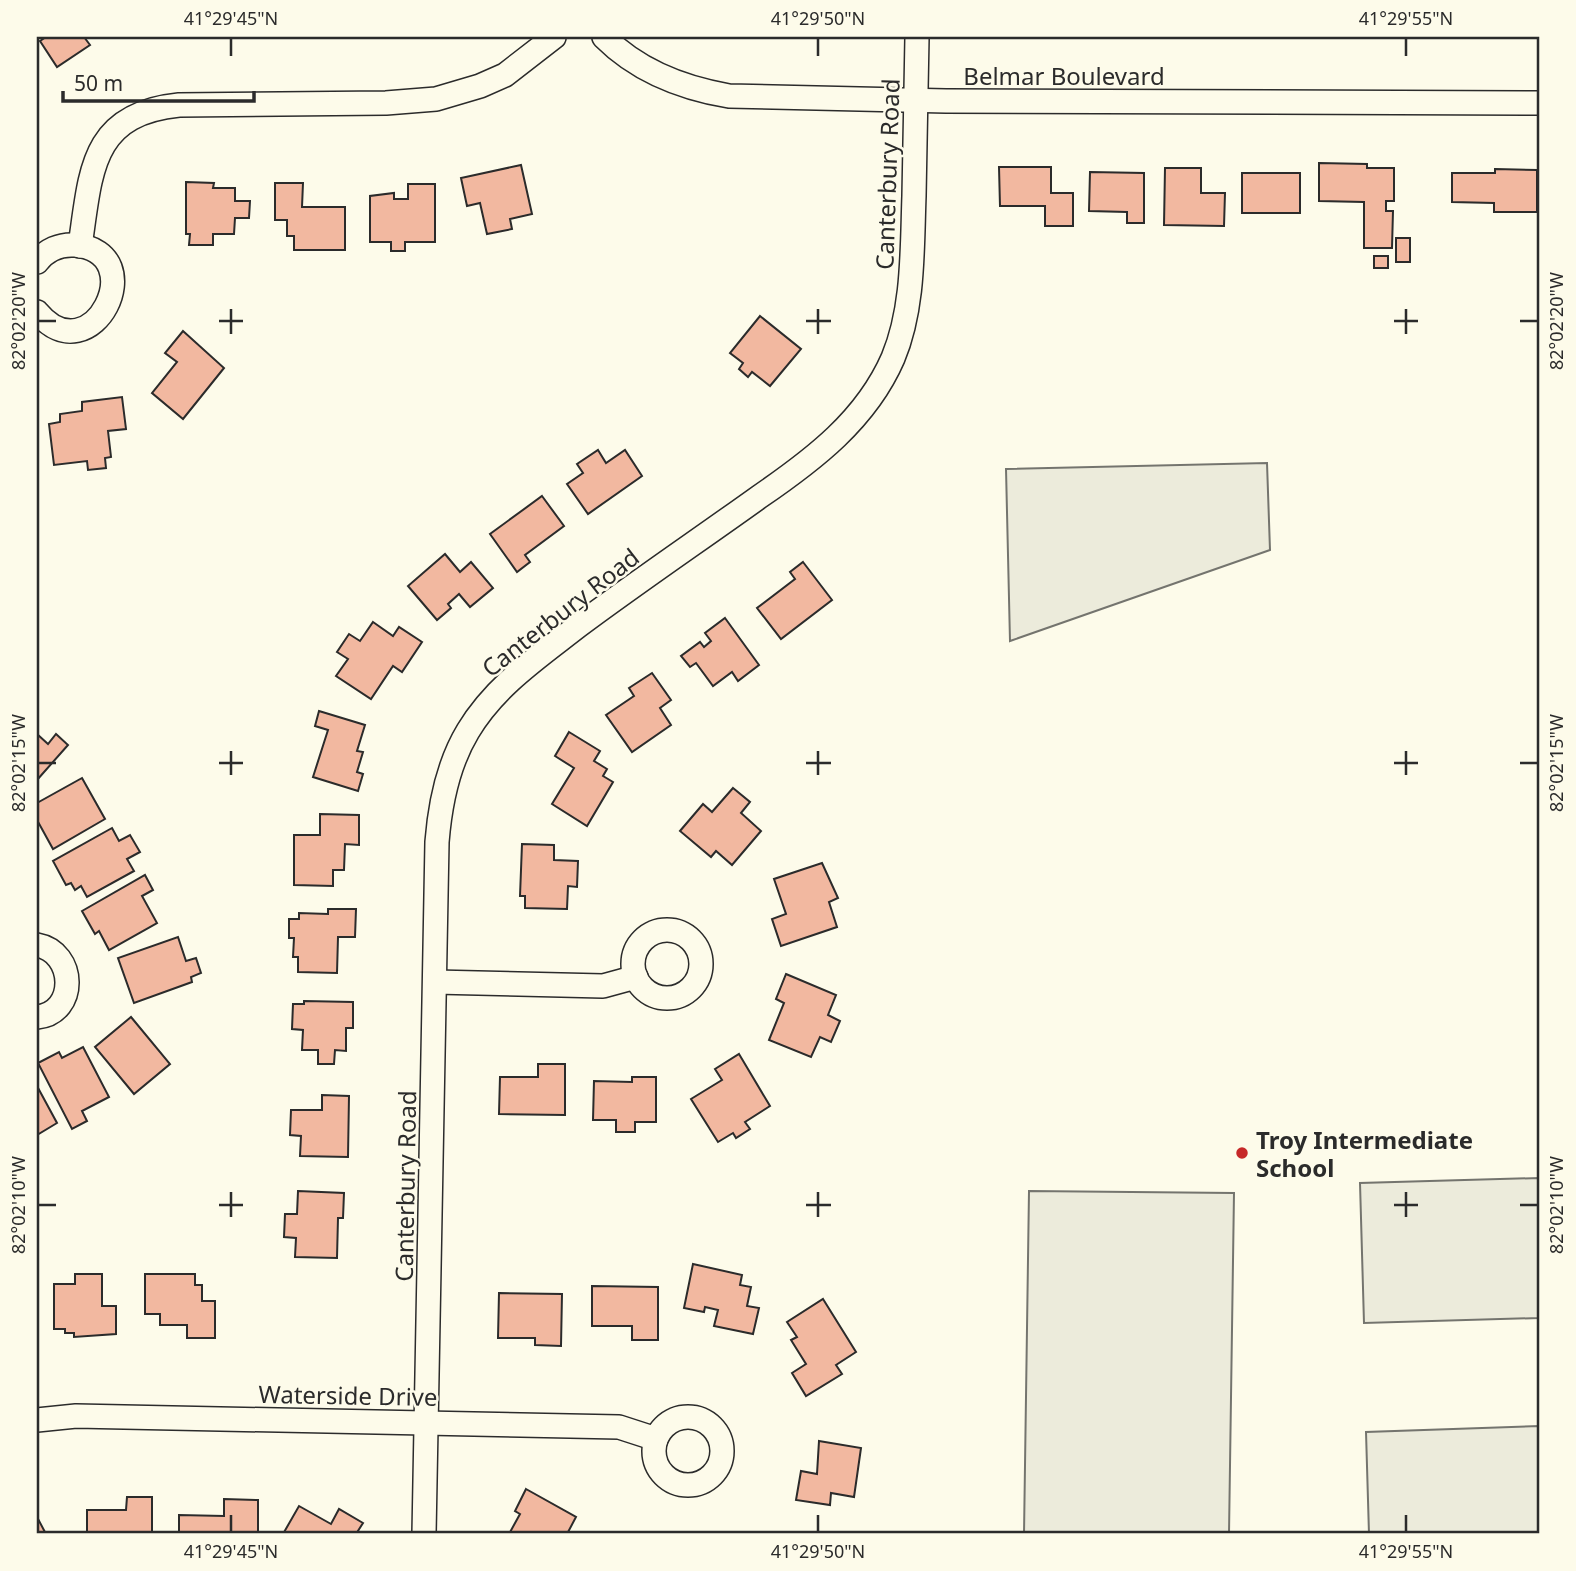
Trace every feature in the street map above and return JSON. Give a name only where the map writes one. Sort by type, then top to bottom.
[{"type":"street","points":[[80,246],[88,194],[98,158],[118,126],[134,114],[179,105],[386,103],[436,99],[480,86],[505,75],[554,37]]},
{"type":"street","name":"Belmar Boulevard","points":[[604,37],[656,75],[703,92],[774,99],[1539,103]]},
{"type":"street","name":"Canterbury Road","points":[[424,1534],[439,818],[457,753],[488,702],[510,678],[604,607],[806,465],[850,423],[876,390],[894,357],[907,308],[912,258],[916,37]]},
{"type":"street","points":[[37,262],[58,247],[80,246],[100,256],[111,275],[112,297],[108,307],[93,323],[72,330],[51,324],[37,312]]},
{"type":"street","points":[[37,945],[58,955],[67,970],[68,986],[63,1001],[53,1011],[37,1017]]},
{"type":"street","points":[[435,982],[603,986],[636,977]]},
{"type":"street","name":"Waterside Drive","points":[[37,1420],[76,1416],[620,1427],[656,1439]]},
{"type":"shaded area","points":[[1267,463],[1270,550],[1010,641],[1006,469]]},
{"type":"shaded area","points":[[1539,1178],[1539,1318],[1364,1323],[1360,1183]]},
{"type":"shaded area","points":[[1029,1191],[1234,1193],[1229,1534],[1024,1534]]},
{"type":"shaded area","points":[[1539,1426],[1539,1534],[1369,1534],[1366,1432]]},
{"type":"building","points":[[46,37],[84,37],[90,45],[57,67],[40,41]]},
{"type":"building","points":[[1319,163],[1367,164],[1367,168],[1394,168],[1394,201],[1386,201],[1386,211],[1393,211],[1392,248],[1364,248],[1364,202],[1319,201]]},
{"type":"building","points":[[521,165],[532,214],[510,219],[512,229],[487,234],[480,203],[467,206],[461,178]]},
{"type":"building","points":[[999,167],[1051,167],[1051,193],[1073,193],[1073,226],[1045,226],[1045,206],[1000,206]]},
{"type":"building","points":[[1165,168],[1201,168],[1201,193],[1225,193],[1224,226],[1164,225]]},
{"type":"building","points":[[1495,169],[1537,170],[1537,212],[1494,212],[1494,203],[1452,202],[1452,173],[1495,173]]},
{"type":"building","points":[[1090,172],[1144,173],[1144,223],[1127,223],[1127,212],[1089,211]]},
{"type":"building","points":[[1242,173],[1300,173],[1300,213],[1242,213]]},
{"type":"building","points":[[186,182],[214,183],[213,188],[235,188],[235,201],[250,201],[249,218],[235,218],[234,234],[213,234],[213,245],[189,245],[190,234],[186,234]]},
{"type":"building","points":[[275,183],[303,183],[302,207],[345,207],[345,250],[294,250],[294,236],[287,236],[287,220],[275,220]]},
{"type":"building","points":[[408,184],[435,184],[435,242],[405,242],[405,251],[391,251],[391,242],[370,242],[370,196],[394,193],[394,199],[408,199]]},
{"type":"building","points":[[1396,238],[1410,238],[1410,262],[1396,262]]},
{"type":"building","points":[[1374,256],[1388,256],[1388,268],[1374,268]]},
{"type":"building","points":[[760,316],[801,349],[770,386],[752,372],[748,377],[739,369],[743,363],[730,353]]},
{"type":"building","points":[[183,331],[224,368],[183,419],[152,393],[177,362],[165,353]]},
{"type":"building","points":[[122,397],[126,429],[108,431],[111,457],[105,458],[106,468],[88,470],[87,461],[54,465],[49,424],[60,422],[60,414],[82,411],[82,402]]},
{"type":"building","points":[[598,450],[606,463],[625,450],[642,476],[588,514],[567,484],[583,473],[577,464]]},
{"type":"building","points":[[542,496],[564,526],[525,555],[530,562],[517,572],[490,534]]},
{"type":"building","points":[[445,554],[460,572],[471,562],[493,588],[470,607],[459,594],[448,604],[451,608],[437,620],[408,586]]},
{"type":"building","points":[[803,562],[832,600],[781,639],[757,608],[795,579],[790,572]]},
{"type":"building","points":[[725,618],[759,665],[738,681],[732,672],[713,686],[696,663],[690,667],[681,656],[700,642],[704,647],[711,641],[705,633]]},
{"type":"building","points":[[373,622],[393,636],[399,627],[422,642],[402,672],[393,666],[371,699],[336,676],[348,659],[337,652],[349,634],[360,641]]},
{"type":"building","points":[[652,673],[671,700],[660,708],[671,725],[632,752],[606,715],[634,696],[629,688]]},
{"type":"building","points":[[319,711],[365,725],[357,751],[363,752],[357,772],[363,774],[358,791],[313,777],[328,730],[315,726]]},
{"type":"building","points":[[569,732],[600,751],[594,761],[607,769],[603,776],[613,782],[587,826],[552,804],[574,768],[555,756]]},
{"type":"building","points":[[37,734],[48,744],[56,734],[68,745],[37,780]]},
{"type":"building","points":[[82,778],[105,819],[53,849],[37,820],[37,803]]},
{"type":"building","points":[[733,788],[750,802],[741,813],[761,831],[732,865],[716,851],[711,857],[680,831],[703,804],[712,812]]},
{"type":"building","points":[[320,814],[359,815],[359,845],[345,844],[344,870],[333,870],[333,886],[294,885],[294,835],[320,835]]},
{"type":"building","points":[[112,828],[119,841],[130,835],[140,852],[127,859],[134,871],[87,897],[81,886],[75,890],[71,883],[66,885],[53,861]]},
{"type":"building","points":[[522,844],[554,845],[554,860],[578,861],[577,887],[568,886],[567,909],[525,908],[525,896],[520,896]]},
{"type":"building","points":[[822,863],[838,898],[829,902],[837,927],[781,946],[772,919],[786,914],[774,879]]},
{"type":"building","points":[[145,875],[153,890],[142,896],[157,923],[109,950],[99,931],[95,934],[82,911]]},
{"type":"building","points":[[328,909],[356,909],[355,937],[338,937],[337,973],[298,972],[298,957],[293,957],[294,938],[289,938],[289,919],[299,919],[299,913],[328,914]]},
{"type":"building","points":[[178,937],[186,961],[196,958],[201,973],[191,977],[192,982],[134,1003],[118,958]]},
{"type":"building","points":[[786,974],[836,995],[828,1015],[840,1021],[831,1042],[820,1037],[811,1057],[769,1040],[784,1003],[776,999]]},
{"type":"building","points":[[304,1001],[353,1002],[353,1028],[346,1028],[346,1051],[335,1050],[334,1064],[318,1064],[318,1050],[302,1050],[303,1030],[292,1029],[293,1004],[304,1004]]},
{"type":"building","points":[[131,1017],[170,1064],[134,1094],[95,1047]]},
{"type":"building","points":[[83,1047],[109,1097],[82,1111],[87,1121],[72,1129],[38,1063],[59,1052],[62,1058]]},
{"type":"building","points":[[739,1054],[770,1106],[745,1122],[750,1129],[736,1138],[733,1133],[718,1142],[691,1099],[722,1080],[715,1069]]},
{"type":"building","points":[[538,1064],[565,1064],[565,1115],[499,1114],[500,1077],[538,1077]]},
{"type":"building","points":[[632,1077],[656,1077],[656,1122],[635,1122],[635,1132],[616,1132],[616,1120],[593,1120],[594,1081],[632,1082]]},
{"type":"building","points":[[37,1086],[57,1123],[37,1135]]},
{"type":"building","points":[[322,1095],[349,1096],[348,1157],[300,1156],[301,1136],[290,1135],[291,1110],[322,1110]]},
{"type":"building","points":[[298,1191],[344,1193],[343,1218],[338,1218],[337,1258],[295,1257],[296,1238],[284,1237],[285,1214],[297,1214]]},
{"type":"building","points":[[693,1264],[742,1275],[740,1285],[751,1287],[747,1306],[759,1308],[753,1334],[714,1326],[718,1310],[705,1307],[704,1312],[684,1308]]},
{"type":"building","points":[[75,1274],[102,1274],[102,1306],[116,1306],[116,1334],[74,1337],[74,1333],[65,1333],[65,1329],[54,1329],[54,1284],[75,1284]]},
{"type":"building","points":[[145,1274],[195,1274],[195,1285],[202,1285],[202,1301],[215,1301],[215,1338],[187,1338],[187,1325],[160,1325],[160,1314],[145,1314]]},
{"type":"building","points":[[592,1286],[658,1287],[658,1340],[632,1340],[632,1326],[592,1326]]},
{"type":"building","points":[[499,1293],[562,1294],[561,1346],[535,1345],[535,1338],[498,1338]]},
{"type":"building","points":[[823,1299],[856,1352],[836,1365],[842,1374],[806,1396],[792,1373],[806,1364],[791,1340],[797,1337],[787,1322]]},
{"type":"building","points":[[819,1441],[861,1448],[854,1497],[831,1493],[830,1505],[796,1500],[801,1471],[817,1474]]},
{"type":"building","points":[[526,1489],[576,1517],[567,1534],[509,1534],[520,1514],[515,1511]]},
{"type":"building","points":[[127,1497],[152,1497],[152,1534],[87,1534],[87,1510],[126,1510]]},
{"type":"building","points":[[224,1499],[258,1500],[258,1534],[179,1534],[179,1515],[224,1516]]},
{"type":"building","points":[[299,1506],[331,1524],[339,1509],[363,1523],[356,1534],[283,1534]]},
{"type":"building","points":[[37,1517],[46,1534],[37,1534]]},
{"type":"place","name":"Troy Intermediate School","points":[[1242,1153]]}]
